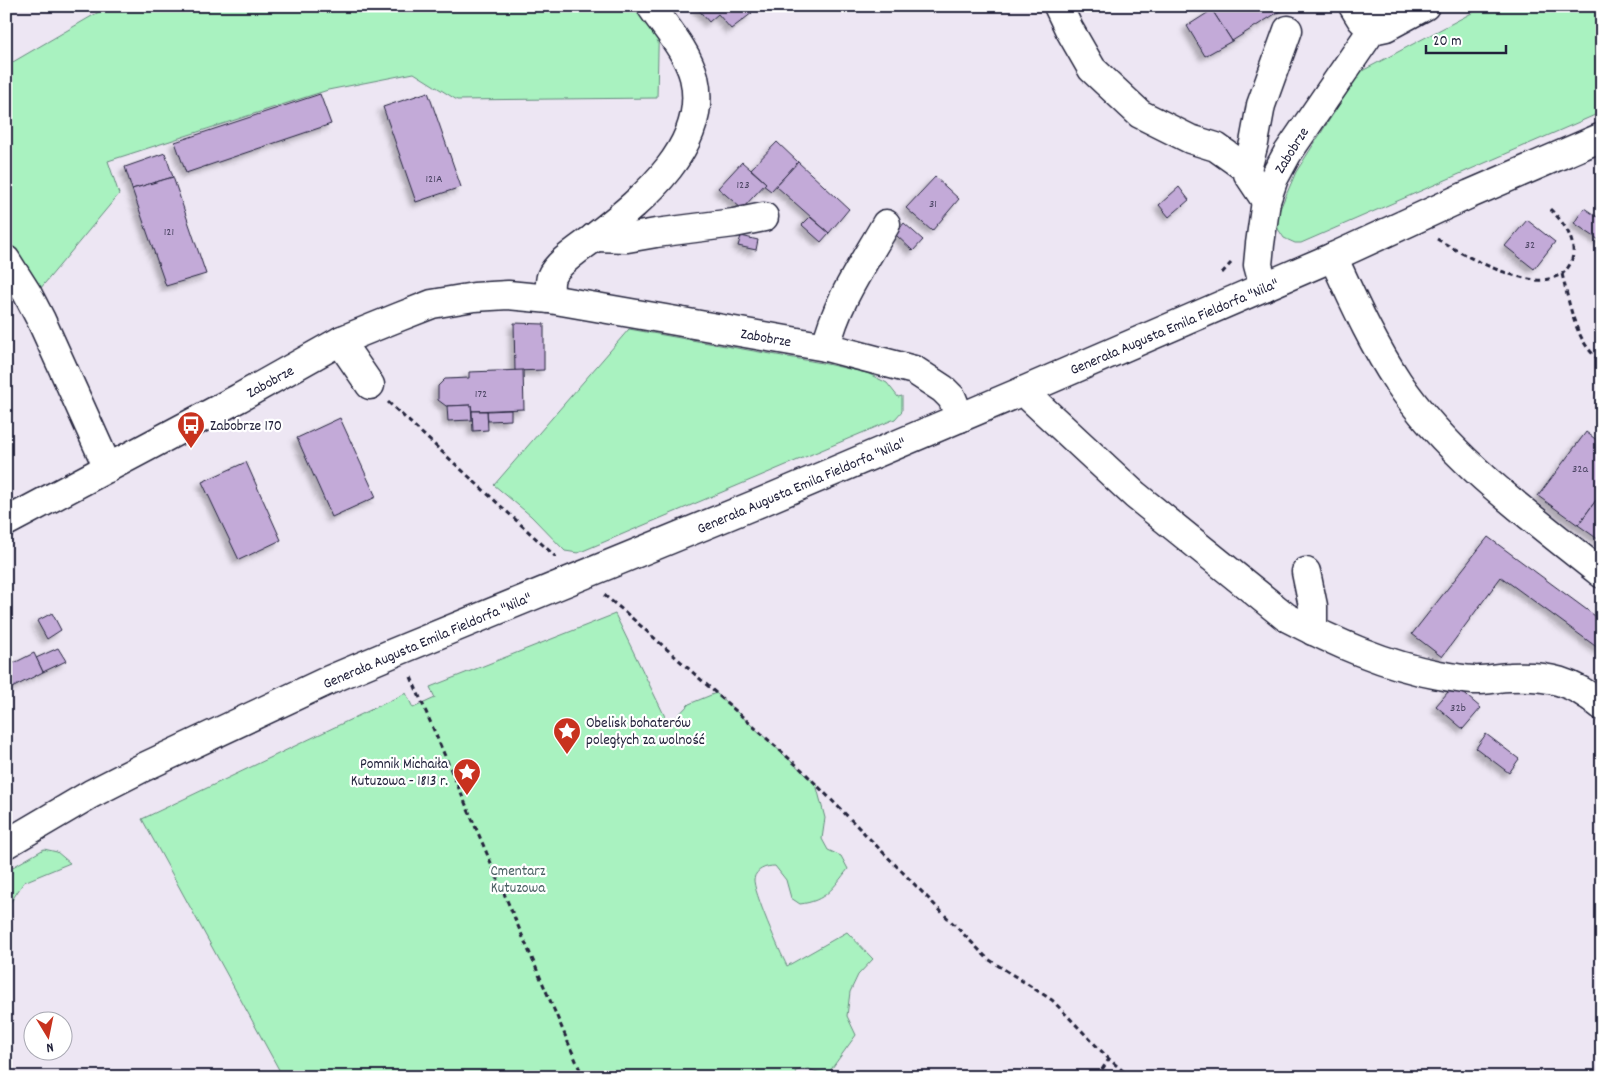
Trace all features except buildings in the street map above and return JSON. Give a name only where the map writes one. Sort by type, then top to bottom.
[{"type":"street","points":[[550,299],[551,277],[564,260],[628,210],[659,180],[686,142],[694,119],[697,98],[694,77],[684,54],[651,6]]},
{"type":"street","points":[[1058,6],[1092,69],[1140,114],[1190,139],[1216,147],[1248,169]]},
{"type":"street","points":[[1353,6],[1372,30],[1386,27],[1425,6]]},
{"type":"street","name":"Zabobrze","points":[[1264,287],[1258,265],[1266,201],[1274,178],[1286,154],[1372,30],[1385,6]]},
{"type":"street","points":[[1266,201],[1248,174],[1248,169],[1260,105],[1288,30]]},
{"type":"street","name":"Generała Augusta Emila Fieldorfa \"Nila\"","points":[[6,844],[91,794],[224,729],[393,653],[759,503],[960,418],[1333,257],[1470,194],[1602,137]]},
{"type":"street","points":[[595,237],[627,238],[764,217]]},
{"type":"street","points":[[826,347],[830,330],[844,297],[886,224]]},
{"type":"street","points":[[1333,257],[1380,354],[1419,411],[1470,464],[1526,513],[1602,574]]},
{"type":"street","points":[[6,260],[27,293],[41,320],[108,468]]},
{"type":"street","name":"Zabobrze","points":[[6,522],[239,398],[342,340],[432,304],[474,297],[508,295],[550,299],[826,347],[914,370],[944,389],[952,398],[960,418]]},
{"type":"street","points":[[342,340],[370,384]]},
{"type":"street","points":[[1023,391],[1135,494],[1286,617],[1390,663],[1420,671],[1472,680],[1516,677],[1558,680],[1586,692],[1602,706]]},
{"type":"street","points":[[1306,572],[1313,606],[1314,631]]},
{"type":"path","points":[[1419,218],[1426,232],[1480,263],[1536,280],[1550,279],[1562,274],[1568,269],[1574,252],[1564,224],[1550,209]]},
{"type":"path","points":[[1562,274],[1571,309],[1584,343],[1588,351],[1602,362]]},
{"type":"path","points":[[370,384],[578,576],[624,610],[801,769],[988,959],[1052,1000],[1109,1059],[1130,1077]]},
{"type":"path","points":[[411,677],[583,1077]]},
{"type":"path","points":[[1097,1077],[1109,1059]]},
{"type":"green space","points":[[109,6],[659,6],[657,98],[457,100],[414,73],[328,90],[108,161],[119,194],[40,289],[6,239],[6,66]]},
{"type":"green space","points":[[1485,6],[1602,6],[1602,112],[1301,243],[1295,243],[1284,238],[1278,229],[1277,216],[1296,172],[1360,72]]},
{"type":"green space","points":[[629,329],[822,363],[867,373],[887,383],[898,397],[902,396],[902,411],[895,419],[578,553],[565,551],[531,516],[494,485]]},
{"type":"green space","name":"Cmentarz Kutuzowa","points":[[615,614],[669,725],[689,704],[716,693],[816,784],[825,818],[822,839],[828,850],[841,856],[848,869],[823,897],[800,904],[791,898],[786,880],[775,866],[759,870],[754,879],[755,886],[787,966],[847,932],[873,959],[858,975],[850,992],[847,1016],[856,1035],[827,1075],[808,1069],[795,1071],[797,1077],[283,1077],[142,819],[406,693],[413,708],[435,698],[430,687]]},
{"type":"green space","points":[[44,849],[57,852],[70,863],[24,882],[6,909],[6,871]]},
{"type":"place","name":"Zabobrze 170","points":[[191,449]]},
{"type":"place","name":"Obelisk bohaterów poległych za wolność","points":[[567,755]]},
{"type":"place","name":"Pomnik Michaiła Kutuzowa - 1813 r.","points":[[467,796]]}]
